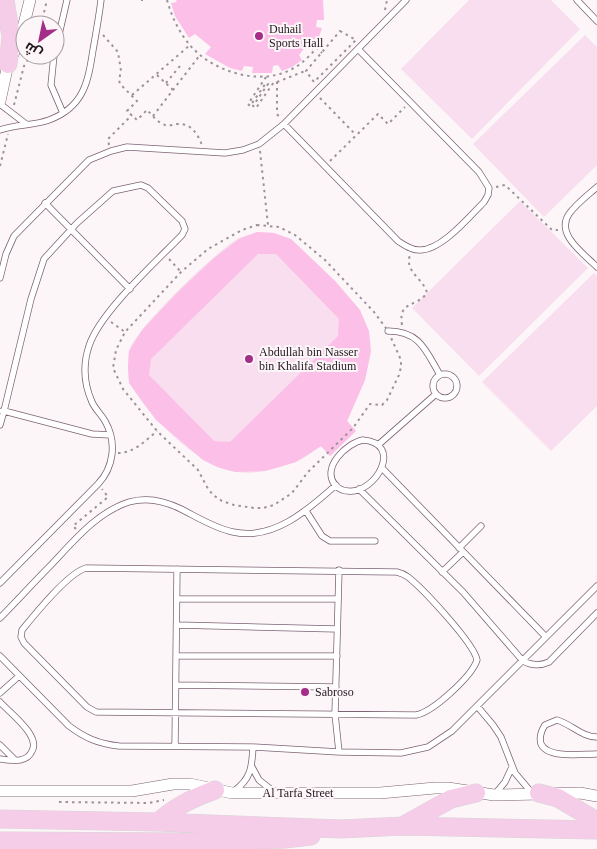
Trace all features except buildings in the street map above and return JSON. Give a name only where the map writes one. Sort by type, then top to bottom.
[{"type":"main road","points":[[5,0],[11,36],[8,64]]},
{"type":"main road","points":[[158,822],[190,799],[223,792]]},
{"type":"main road","points":[[403,826],[451,799],[476,793]]},
{"type":"main road","points":[[536,793],[558,798],[597,820]]},
{"type":"main road","points":[[0,819],[158,822],[341,829],[403,826],[597,830]]},
{"type":"main road","points":[[0,841],[184,842],[285,839],[323,834],[341,829]]},
{"type":"street","points":[[0,103],[8,64],[20,40],[30,0]]},
{"type":"street","name":"Al Tarfa Street","points":[[0,791],[132,791],[181,784],[201,785],[223,792],[380,793],[448,788],[494,795],[580,793],[597,796]]},
{"type":"lane","points":[[64,15],[68,0]]},
{"type":"lane","points":[[0,130],[15,125],[42,122],[62,113],[77,100],[88,83],[101,0]]},
{"type":"lane","points":[[577,0],[597,21]]},
{"type":"lane","points":[[0,278],[6,254],[14,236],[89,160],[110,150],[136,147],[234,152],[259,144],[284,124],[403,1]]},
{"type":"lane","points":[[284,124],[398,241],[412,249],[427,250],[441,243],[484,202],[489,188],[479,172],[358,49]]},
{"type":"lane","points":[[54,65],[51,85],[62,113]]},
{"type":"lane","points":[[0,103],[26,124]]},
{"type":"lane","points":[[0,425],[2,411],[41,264],[71,229],[113,191],[144,185],[185,226],[182,236],[130,289],[105,318],[89,345],[85,370],[86,382],[91,400],[104,420],[110,434],[113,453],[109,468],[98,484],[0,583]]},
{"type":"lane","points":[[597,187],[570,214],[565,223],[565,231],[571,241],[597,267]]},
{"type":"lane","points":[[45,203],[130,289]]},
{"type":"lane","points":[[388,331],[403,332],[413,337],[421,344],[440,375]]},
{"type":"lane","points":[[445,374],[454,379],[456,388],[454,393],[446,398],[436,394],[433,386],[440,375],[445,374]]},
{"type":"lane","points":[[378,445],[436,394]]},
{"type":"lane","points":[[2,411],[92,434],[110,434]]},
{"type":"lane","points":[[363,440],[368,440],[378,445],[384,456],[382,468],[372,481],[359,489],[346,491],[332,480],[332,468],[342,452],[352,443],[363,440]]},
{"type":"lane","points":[[382,468],[546,637]]},
{"type":"lane","points":[[0,618],[81,534],[99,518],[130,502],[142,500],[170,504],[217,527],[232,532],[248,534],[276,527],[306,511],[336,485]]},
{"type":"lane","points":[[359,489],[482,613],[523,661],[533,665],[549,662],[597,614]]},
{"type":"lane","points":[[306,511],[322,536],[330,541],[375,541]]},
{"type":"lane","points":[[442,572],[481,526]]},
{"type":"lane","points":[[91,567],[177,569],[397,572],[409,578],[459,630],[474,650],[477,660],[471,673],[431,709],[421,714],[410,716],[100,713],[93,711],[33,652],[21,637],[22,630],[73,575],[82,569],[91,567]]},
{"type":"lane","points":[[175,746],[177,569]]},
{"type":"lane","points":[[339,570],[335,714],[339,752]]},
{"type":"lane","points":[[0,656],[69,726],[97,743],[119,746],[252,747],[401,753],[420,750],[444,737],[597,586]]},
{"type":"lane","points":[[177,599],[338,599]]},
{"type":"lane","points":[[177,625],[337,629]]},
{"type":"lane","points":[[176,656],[337,656]]},
{"type":"lane","points":[[0,693],[19,676]]},
{"type":"lane","points":[[176,685],[336,687]]},
{"type":"lane","points":[[0,702],[28,731],[34,740],[33,750],[21,760],[0,759]]},
{"type":"lane","points":[[477,706],[501,737],[508,750],[512,767],[519,779],[536,793]]},
{"type":"lane","points":[[597,737],[586,735],[570,725],[557,720],[545,725],[540,737],[543,746],[554,754],[597,754]]},
{"type":"lane","points":[[0,745],[15,760]]},
{"type":"lane","points":[[223,792],[244,782],[252,767],[252,747]]},
{"type":"lane","points":[[252,767],[259,780],[275,792]]},
{"type":"lane","points":[[494,795],[505,782],[512,767]]},
{"type":"path","points":[[43,15],[47,0]]},
{"type":"path","points":[[167,0],[172,18],[190,45],[200,55],[236,72],[266,77],[293,69],[317,48],[322,53]]},
{"type":"path","points":[[97,28],[118,52],[121,71],[120,84],[137,101],[127,110],[137,120],[146,110],[165,125],[180,124],[190,126],[199,136],[205,152]]},
{"type":"path","points":[[266,77],[248,104],[250,106],[266,83],[268,84],[253,106],[256,108],[274,82],[306,70],[340,31],[356,40],[314,82],[306,70]]},
{"type":"path","points":[[132,95],[190,45]]},
{"type":"path","points":[[153,116],[200,55]]},
{"type":"path","points":[[166,83],[180,66]]},
{"type":"path","points":[[157,74],[173,90]]},
{"type":"path","points":[[277,82],[277,114],[284,124]]},
{"type":"path","points":[[315,93],[356,135]]},
{"type":"path","points":[[325,166],[378,114],[388,124],[410,102]]},
{"type":"path","points":[[110,150],[108,139],[132,115]]},
{"type":"path","points":[[259,144],[268,225]]},
{"type":"path","points":[[489,188],[505,185],[552,230],[565,231]]},
{"type":"path","points":[[257,225],[268,225],[280,227],[295,235],[325,260],[374,312],[388,331],[401,360],[401,367],[399,375],[382,405],[370,404],[353,428],[308,472],[292,493],[274,505],[254,508],[234,505],[222,501],[213,495],[198,470],[157,431],[123,388],[114,368],[116,350],[125,332],[181,272],[208,248],[257,225]]},
{"type":"path","points":[[403,332],[401,317],[404,308],[421,300],[427,293],[425,287],[408,263],[412,249]]},
{"type":"path","points":[[164,254],[181,272]]},
{"type":"path","points":[[105,318],[125,332]]},
{"type":"path","points":[[113,453],[125,453],[133,450],[157,431]]},
{"type":"path","points":[[81,534],[73,526],[108,498],[98,484]]},
{"type":"shaded area","points":[[469,0],[551,0],[580,29],[472,139],[401,69]]},
{"type":"shaded area","points":[[585,35],[597,47],[597,165],[544,217],[473,144]]},
{"type":"shaded area","points":[[520,201],[588,268],[479,376],[412,308]]},
{"type":"shaded area","name":"Abdullah bin Nasser bin Khalifa Stadium","points":[[257,232],[274,233],[291,239],[335,281],[360,310],[371,351],[365,380],[347,421],[356,431],[330,456],[321,446],[305,457],[288,465],[266,471],[243,473],[222,468],[207,461],[191,451],[162,425],[149,411],[130,383],[128,356],[135,340],[146,325],[178,290],[228,245],[239,238]]},
{"type":"shaded area","points":[[594,273],[597,276],[597,406],[551,451],[482,382]]},
{"type":"place","name":"Duhail Sports Hall","points":[[259,36]]},
{"type":"place","name":"Abdullah bin Nasser bin Khalifa Stadium","points":[[249,359]]},
{"type":"place","name":"Sabroso","points":[[305,692]]}]
